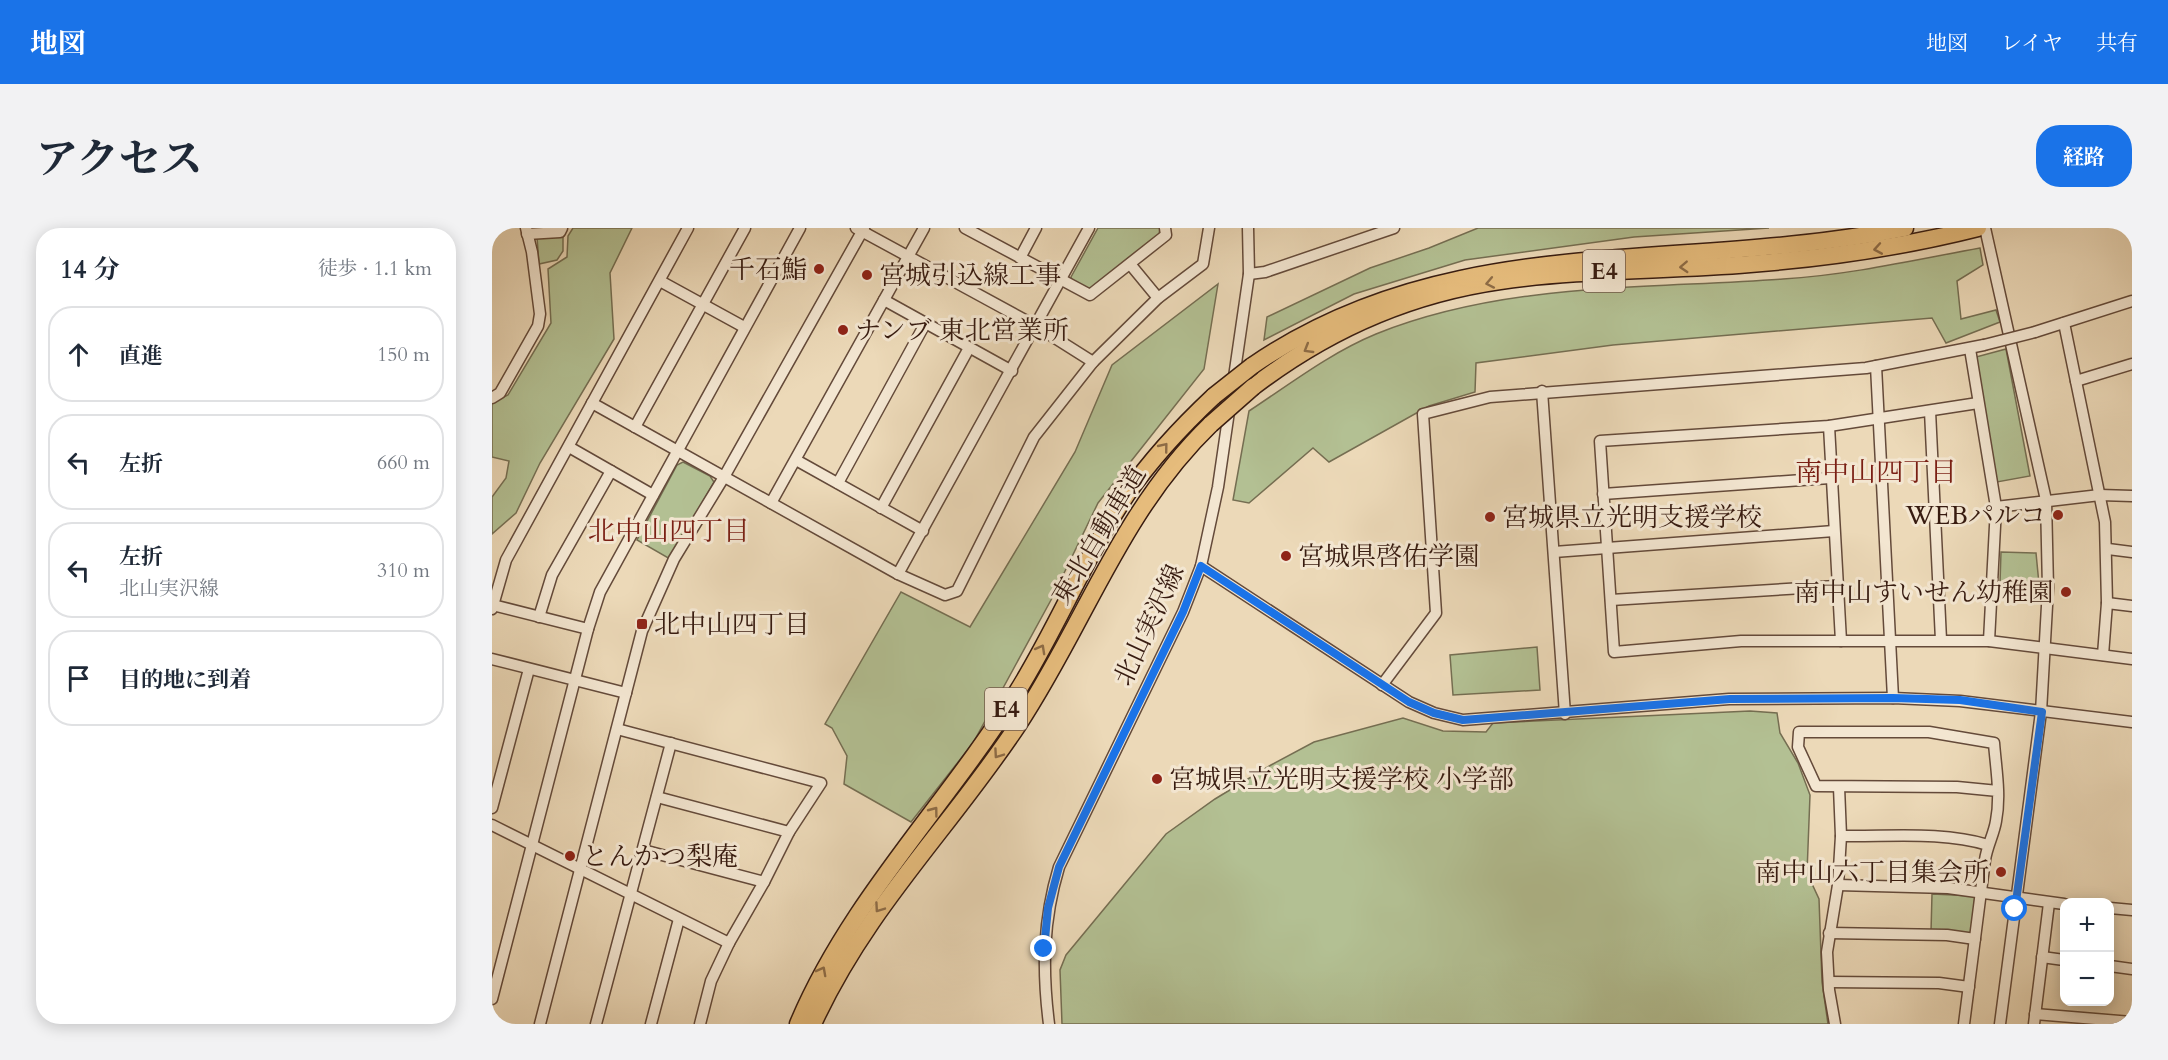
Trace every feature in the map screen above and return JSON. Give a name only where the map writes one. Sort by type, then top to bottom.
[{"type":"highway","name":"東北自動車道","points":[[798,1024],[821,972],[855,915],[957,780],[1018,692],[1127,494],[1172,436],[1214,396],[1252,366],[1295,336],[1363,302],[1408,286],[1476,268],[1547,258],[1819,243],[1905,228]]},
{"type":"highway","name":"東北自動車道","points":[[813,1024],[834,981],[872,918],[975,786],[1020,722],[1055,664],[1102,572],[1138,512],[1170,468],[1211,424],[1253,387],[1296,356],[1351,325],[1385,311],[1458,290],[1546,276],[1748,264],[1843,255],[1977,228]]},
{"type":"street","points":[[492,398],[500,393],[538,326],[540,304],[526,231],[560,232],[562,228]]},
{"type":"street","points":[[588,629],[493,607],[506,560],[688,228]]},
{"type":"street","points":[[635,427],[745,228]]},
{"type":"street","points":[[492,999],[588,629],[600,592],[800,228]]},
{"type":"street","points":[[771,503],[924,228]]},
{"type":"street","points":[[965,228],[979,231],[1020,258],[1090,295],[1166,235],[1166,228]]},
{"type":"street","points":[[1020,258],[1036,228]]},
{"type":"street","points":[[898,574],[1063,279],[1089,228]]},
{"type":"street","points":[[592,404],[898,574],[945,595],[957,591],[1034,437],[1093,362],[1158,298],[1203,264],[1209,228]]},
{"type":"street","name":"北山実沢線","points":[[1049,1024],[1043,981],[1044,949],[1048,908],[1059,867],[1183,612],[1201,566],[1218,487],[1249,274],[1248,228]]},
{"type":"street","points":[[1249,274],[1265,272],[1394,228]]},
{"type":"street","points":[[1985,228],[2046,500],[2048,588],[2042,712],[2000,1024]]},
{"type":"street","points":[[540,1024],[642,631],[675,560],[724,477],[860,229],[907,258],[1036,326],[1093,362]]},
{"type":"street","points":[[1130,264],[1158,298]]},
{"type":"street","points":[[660,280],[744,327]]},
{"type":"street","points":[[884,300],[1012,371]]},
{"type":"street","points":[[1382,685],[1436,613],[1423,414],[1490,397],[1542,391],[1876,366],[1970,349],[2035,332],[2132,301]]},
{"type":"street","points":[[2064,323],[2100,495],[2108,549],[2103,655]]},
{"type":"street","points":[[838,483],[925,324]]},
{"type":"street","points":[[881,508],[969,348]]},
{"type":"street","points":[[1970,349],[1995,507],[1989,641]]},
{"type":"street","points":[[1876,366],[1893,698]]},
{"type":"street","points":[[2076,381],[2131,367]]},
{"type":"street","points":[[1542,391],[1565,714]]},
{"type":"street","points":[[1978,403],[1828,426],[1600,441],[1614,652],[1741,641],[1941,640],[1989,641],[2132,659]]},
{"type":"street","points":[[1930,411],[1941,640]]},
{"type":"street","points":[[1828,426],[1841,641]]},
{"type":"street","points":[[569,447],[653,495]]},
{"type":"street","points":[[796,460],[923,531]]},
{"type":"street","points":[[539,616],[552,575],[611,471]]},
{"type":"street","points":[[1603,494],[1830,478]]},
{"type":"street","points":[[1995,507],[2100,495],[2132,496]]},
{"type":"street","points":[[1554,552],[1834,531]]},
{"type":"street","points":[[2108,549],[2132,552]]},
{"type":"street","points":[[1201,566],[1409,702],[1434,713],[1463,720],[1565,714],[1730,699],[1893,698],[1960,700],[2132,722]]},
{"type":"street","points":[[1611,600],[1836,586]]},
{"type":"street","points":[[2107,603],[2132,606]]},
{"type":"street","points":[[492,659],[626,693]]},
{"type":"street","points":[[492,808],[529,669]]},
{"type":"street","points":[[617,729],[821,783],[789,832],[764,882],[729,942],[711,981],[700,1024]]},
{"type":"street","points":[[1964,1024],[1988,845],[1996,822],[1998,791],[1994,743],[1929,732],[1799,732],[1798,747],[1816,786],[1957,787],[1998,791]]},
{"type":"street","points":[[596,1024],[671,743]]},
{"type":"street","points":[[1835,1024],[1829,982],[1829,933],[1838,885],[1841,836],[1839,787]]},
{"type":"street","points":[[657,797],[789,832]]},
{"type":"street","points":[[492,825],[729,942]]},
{"type":"street","points":[[1841,836],[1970,839],[1988,845]]},
{"type":"street","points":[[643,850],[764,882]]},
{"type":"street","points":[[1838,885],[1948,888],[2060,904]]},
{"type":"street","points":[[2049,903],[2035,1019],[2132,1022]]},
{"type":"street","points":[[2114,908],[2132,910]]},
{"type":"street","points":[[651,1024],[680,919]]},
{"type":"street","points":[[1829,933],[1947,935],[1975,939]]},
{"type":"street","points":[[2042,957],[2060,959]]},
{"type":"street","points":[[2114,967],[2132,969]]},
{"type":"street","points":[[1829,982],[1939,983],[1969,987]]},
{"type":"green space","points":[[573,228],[632,228],[610,273],[614,339],[540,463],[516,513],[492,534],[492,497],[506,478],[509,461],[492,457],[492,403],[508,395],[551,323],[548,269],[567,257],[568,236]]},
{"type":"green space","points":[[1098,228],[1160,228],[1159,235],[1094,290],[1073,284],[1071,277]]},
{"type":"green space","points":[[1478,228],[1769,228],[1634,237],[1465,260],[1354,294],[1264,340],[1267,317],[1370,268]]},
{"type":"green space","points":[[563,236],[563,251],[557,260],[539,264],[537,237]]},
{"type":"green space","points":[[1980,248],[1983,265],[1957,281],[1961,319],[1996,310],[2000,322],[1946,343],[1932,318],[1613,345],[1476,363],[1475,392],[1429,406],[1329,462],[1313,448],[1249,503],[1233,500],[1249,411],[1343,350],[1376,334],[1425,317],[1526,296],[1628,287],[1808,277]]},
{"type":"green space","points":[[1218,284],[1204,369],[1098,503],[1051,600],[973,743],[911,822],[844,784],[847,756],[832,728],[825,724],[901,592],[970,627],[1075,452],[1112,365]]},
{"type":"green space","points":[[2006,349],[2030,476],[1997,482],[1976,357]]},
{"type":"green space","points":[[683,462],[710,476],[714,482],[670,559],[637,540],[677,465]]},
{"type":"green space","points":[[2001,552],[2036,553],[2039,584],[2000,583]]},
{"type":"green space","points":[[1537,647],[1540,690],[1453,695],[1450,655]]},
{"type":"green space","points":[[1750,711],[1777,713],[1780,733],[1798,763],[1810,795],[1807,873],[1819,899],[1822,982],[1828,1024],[1062,1024],[1060,970],[1066,955],[1166,834],[1215,799],[1314,742],[1403,718],[1443,731],[1486,732],[1493,723]]},
{"type":"green space","points":[[1932,894],[1975,896],[1971,934],[1931,932]]},
{"type":"place","name":"千石鮨","points":[[819,269]]},
{"type":"place","name":"宮城引込線工事","points":[[867,275]]},
{"type":"place","name":"ナンブ 東北営業所","points":[[843,330]]},
{"type":"place","name":"WEBパルコ","points":[[2058,515]]},
{"type":"place","name":"宮城県立光明支援学校","points":[[1490,517]]},
{"type":"place","name":"宮城県啓佑学園","points":[[1286,556]]},
{"type":"place","name":"南中山すいせん幼稚園","points":[[2066,592]]},
{"type":"place","name":"北中山四丁目","points":[[642,624]]},
{"type":"place","name":"宮城県立光明支援学校 小学部","points":[[1157,779]]},
{"type":"place","name":"とんかつ梨庵","points":[[570,856]]},
{"type":"place","name":"南中山六丁目集会所","points":[[2001,872]]},
{"type":"district","name":"南中山四丁目","points":[[1876,472]]},
{"type":"district","name":"北中山四丁目","points":[[669,531]]},
{"type":"route","points":[[1044,949],[1048,908],[1059,867],[1183,612],[1201,566],[1409,702],[1434,713],[1463,720],[1503,719],[1730,699],[1960,700],[2042,712],[2015,909]]}]
